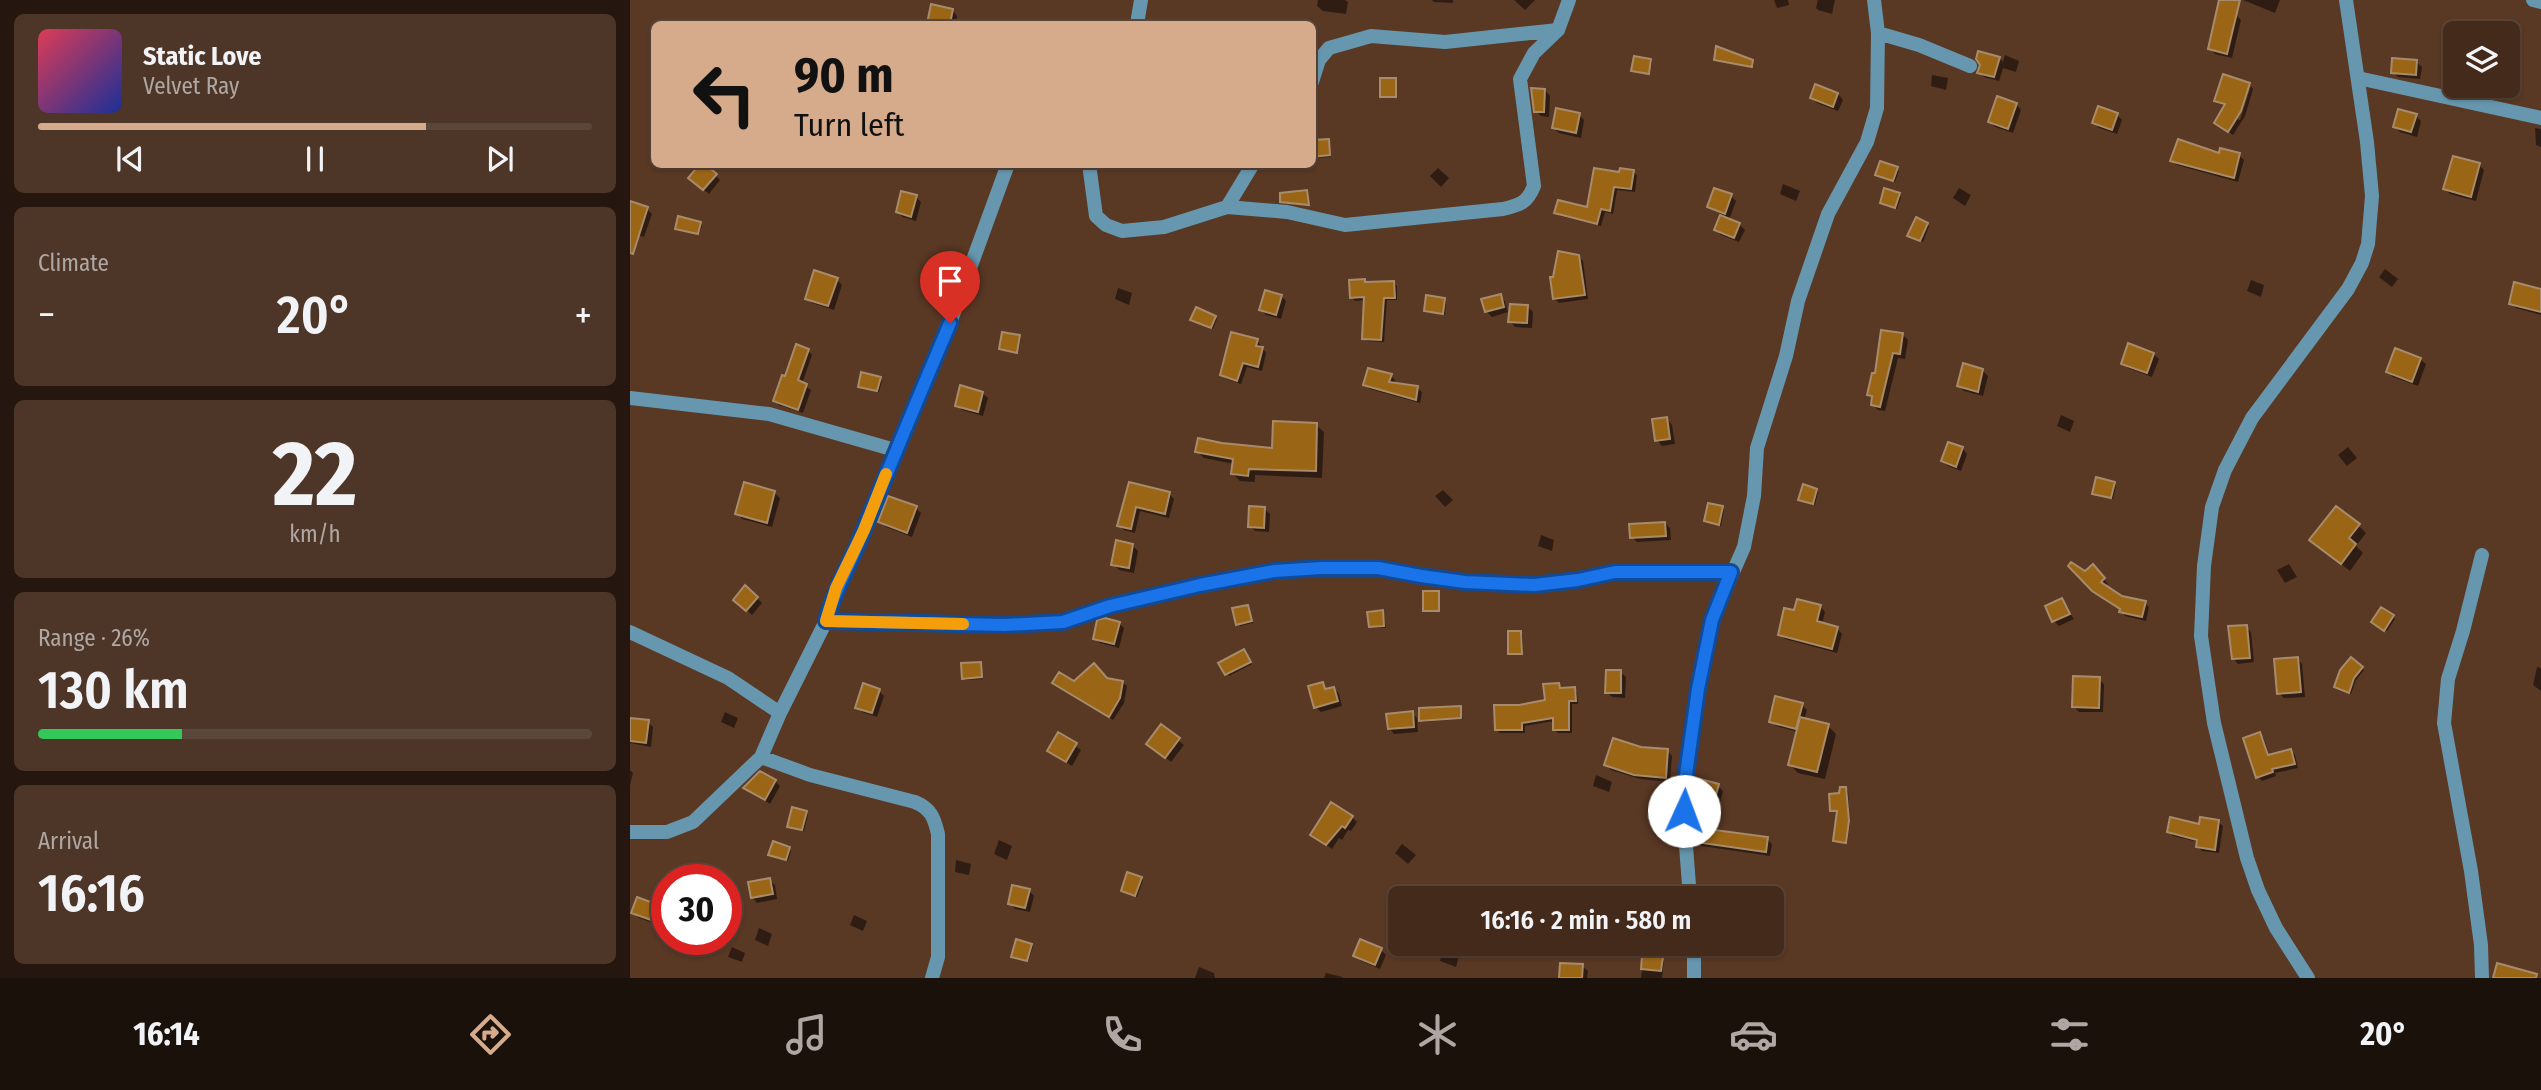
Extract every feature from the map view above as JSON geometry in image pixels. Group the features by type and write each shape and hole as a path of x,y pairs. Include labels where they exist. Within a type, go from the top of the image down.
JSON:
{"street":[{"path":"1138,21 1141,0"},
{"path":"1090,168 1096,216 1106,225 1122,231 1164,227 1227,207 1287,212 1345,225 1522,205 1529,199 1534,186 1520,79 1534,53 1558,30 1569,0"},
{"path":"1689,886 1684,789 1689,743 1712,620 1744,547 1754,496 1757,448 1786,355 1798,301 1828,214 1867,142 1877,108 1878,33 1874,0"},
{"path":"2308,978 2276,928 2258,890 2235,814 2214,723 2201,636 2212,507 2225,470 2252,418 2348,289 2362,263 2368,243 2372,196 2346,0"},
{"path":"2533,0 2541,2"},
{"path":"1316,69 1319,60 1329,48 1371,36 1445,42 1558,30"},
{"path":"1878,33 1919,45 1970,66"},
{"path":"2358,78 2541,118"},
{"path":"630,832 667,832 693,822 761,757 826,621 836,588 864,530 895,450 905,432 950,323 1007,168"},
{"path":"1227,207 1251,168"},
{"path":"630,398 769,414 895,450"},
{"path":"2482,978 2481,945 2471,872 2444,723 2448,680 2483,555"},
{"path":"826,621 1004,625 1063,622 1110,606 1213,582 1274,571 1321,568 1378,568 1465,582 1534,585 1615,572 1731,572"},
{"path":"630,632 728,678 780,713"},
{"path":"761,757 810,775 927,807 934,818 938,834 938,957 932,978"},
{"path":"1693,956 1694,978"}],"building":[{"path":"2219,0 2240,0 2227,54 2208,49"},
{"path":"931,4 953,9 951,21 928,21"},
{"path":"1716,46 1753,60 1752,67 1714,60"},
{"path":"1978,51 2000,57 1994,77 1977,73 1980,65 1976,59"},
{"path":"1634,56 1651,59 1649,74 1631,71"},
{"path":"2392,58 2417,60 2416,75 2391,73"},
{"path":"2223,74 2250,83 2241,111 2228,132 2214,123 2225,104 2214,101"},
{"path":"1380,78 1396,78 1396,97 1380,97"},
{"path":"1815,84 1838,93 1833,107 1810,98"},
{"path":"1531,88 1545,89 1544,112 1534,112"},
{"path":"1997,96 2017,103 2008,129 1988,122"},
{"path":"2098,106 2118,113 2112,130 2092,123"},
{"path":"1556,108 1580,113 1576,133 1552,128"},
{"path":"2398,109 2417,114 2411,132 2393,127"},
{"path":"1329,139 1330,155 1316,157 1316,140"},
{"path":"2178,139 2219,153 2220,148 2240,153 2234,178 2170,161"},
{"path":"2453,156 2480,163 2471,197 2443,189"},
{"path":"1880,161 1898,167 1893,181 1875,175"},
{"path":"697,168 710,168 717,174 703,190 688,178"},
{"path":"1594,168 1619,172 1620,168 1634,170 1631,189 1614,187 1610,211 1601,209 1597,224 1554,213 1558,200 1587,207"},
{"path":"1714,188 1732,194 1725,214 1707,207"},
{"path":"1884,188 1900,193 1895,208 1880,203"},
{"path":"1307,190 1309,205 1280,202 1280,193"},
{"path":"901,191 917,195 911,217 896,212"},
{"path":"630,201 648,207 633,254 630,253"},
{"path":"1720,215 1740,223 1734,238 1714,230"},
{"path":"678,216 701,222 698,234 675,229"},
{"path":"1916,217 1928,223 1920,241 1907,236"},
{"path":"1558,251 1579,255 1585,295 1553,299 1550,277 1553,277"},
{"path":"814,270 838,278 828,306 805,299"},
{"path":"1365,279 1365,282 1394,281 1395,298 1384,298 1381,340 1362,339 1364,297 1350,298 1349,280"},
{"path":"2514,282 2541,289 2541,312 2509,304"},
{"path":"1265,290 1282,295 1276,315 1259,310"},
{"path":"1501,294 1504,307 1485,312 1481,299"},
{"path":"1426,295 1445,298 1443,314 1424,311"},
{"path":"1510,304 1528,305 1527,323 1508,322"},
{"path":"1196,307 1216,316 1211,328 1190,320"},
{"path":"1881,330 1903,333 1900,354 1893,353 1880,407 1871,405 1872,396 1867,395 1872,373 1875,373"},
{"path":"1002,332 1020,335 1017,353 999,349"},
{"path":"1231,332 1258,339 1256,346 1263,347 1258,367 1243,363 1237,381 1220,375"},
{"path":"2128,343 2154,353 2147,373 2121,364"},
{"path":"796,344 809,349 798,380 807,384 798,410 773,401"},
{"path":"2395,348 2421,358 2412,382 2386,372"},
{"path":"1963,363 1983,369 1978,392 1957,386"},
{"path":"1368,368 1392,374 1389,382 1418,386 1416,400 1363,385"},
{"path":"861,372 881,377 877,391 858,387"},
{"path":"960,385 983,392 978,412 955,406"},
{"path":"1667,417 1670,439 1655,441 1652,419"},
{"path":"1273,421 1317,423 1316,471 1249,469 1248,476 1231,474 1233,459 1195,452 1198,438 1272,448"},
{"path":"1948,442 1963,447 1956,467 1941,461"},
{"path":"2096,477 2115,482 2111,498 2092,494"},
{"path":"744,482 775,491 767,523 735,514"},
{"path":"1129,482 1170,492 1165,514 1136,507 1131,529 1117,526"},
{"path":"1803,484 1817,489 1813,504 1798,500"},
{"path":"888,496 917,506 907,533 878,522"},
{"path":"1708,503 1723,506 1719,525 1704,521"},
{"path":"1249,506 1265,507 1264,528 1248,527"},
{"path":"2336,506 2360,524 2349,538 2356,544 2341,564 2309,540"},
{"path":"1665,522 1666,536 1630,538 1629,524"},
{"path":"1116,540 1133,544 1129,568 1111,565"},
{"path":"2071,562 2085,571 2093,564 2105,578 2101,582 2122,596 2146,601 2142,617 2119,612 2120,609 2092,591 2068,566"},
{"path":"745,585 758,597 746,611 733,600"},
{"path":"1423,591 1439,591 1439,611 1423,611"},
{"path":"2062,598 2070,614 2052,622 2045,606"},
{"path":"1797,599 1821,605 1817,621 1838,627 1832,649 1778,635 1784,608 1794,610"},
{"path":"1248,605 1252,621 1236,625 1232,608"},
{"path":"2381,607 2394,615 2384,631 2371,622"},
{"path":"1383,610 1384,626 1369,627 1367,612"},
{"path":"1105,618 1120,622 1114,644 1093,639 1097,620"},
{"path":"2247,625 2250,658 2232,659 2228,626"},
{"path":"1508,631 1521,631 1522,654 1508,654"},
{"path":"1244,649 1251,662 1225,675 1218,663"},
{"path":"2298,657 2301,692 2277,694 2274,659"},
{"path":"2351,657 2363,667 2354,678 2349,693 2334,687 2340,670"},
{"path":"981,662 982,677 962,679 961,663"},
{"path":"1094,663 1107,678 1123,681 1120,698 1109,717 1052,683 1059,672 1074,681"},
{"path":"1606,670 1621,670 1621,693 1605,693"},
{"path":"2073,676 2100,677 2099,708 2072,707"},
{"path":"1323,682 1325,689 1334,687 1338,701 1314,708 1308,686"},
{"path":"863,683 880,689 872,713 855,708"},
{"path":"1559,683 1560,688 1575,687 1576,701 1569,701 1569,730 1553,730 1553,718 1522,723 1522,730 1495,730 1494,705 1519,705 1545,700 1543,684"},
{"path":"1775,696 1803,703 1796,729 1769,722"},
{"path":"1461,706 1461,718 1419,721 1419,708"},
{"path":"1413,711 1414,727 1388,729 1386,714"},
{"path":"1800,717 1829,724 1817,772 1788,765"},
{"path":"630,718 649,720 646,743 630,741"},
{"path":"1161,724 1180,738 1165,758 1146,744"},
{"path":"1058,732 1077,743 1066,762 1047,751"},
{"path":"2260,732 2268,755 2291,749 2295,764 2272,769 2273,772 2256,778 2243,738"},
{"path":"1613,738 1641,747 1668,749 1666,778 1634,775 1604,765"},
{"path":"760,771 776,780 765,800 743,788"},
{"path":"1700,779 1719,784 1707,829 1768,837 1766,852 1695,842 1699,811 1694,810 1694,802"},
{"path":"1840,787 1846,787 1849,821 1846,843 1833,841 1837,811 1830,811 1829,794 1839,793"},
{"path":"1331,802 1353,816 1345,828 1342,826 1326,845 1310,835"},
{"path":"792,807 807,811 802,830 787,827"},
{"path":"2170,817 2199,824 2200,817 2219,820 2215,850 2196,847 2197,840 2167,832"},
{"path":"773,841 790,847 786,860 768,855"},
{"path":"1127,872 1142,877 1135,896 1121,891"},
{"path":"770,878 773,894 751,898 748,882"},
{"path":"1012,885 1030,889 1025,908 1008,904"},
{"path":"637,897 651,902 651,920 631,913"},
{"path":"1016,939 1032,944 1027,961 1011,957"},
{"path":"1360,939 1382,948 1375,965 1353,956"},
{"path":"1642,956 1663,957 1661,971 1641,969"},
{"path":"1560,963 1583,964 1582,978 1559,978"},
{"path":"2497,963 2537,974 2536,978 2493,978"}],"slow traffic":[{"path":"886,474 864,530 836,588 826,621 963,624"}],"route":[{"path":"950,323 864,530 836,588 826,621 1004,625 1063,622 1110,606 1200,585 1274,571 1321,568 1378,568 1465,582 1534,585 1615,572 1731,572 1712,620 1698,689 1689,743 1684,811"}]}
